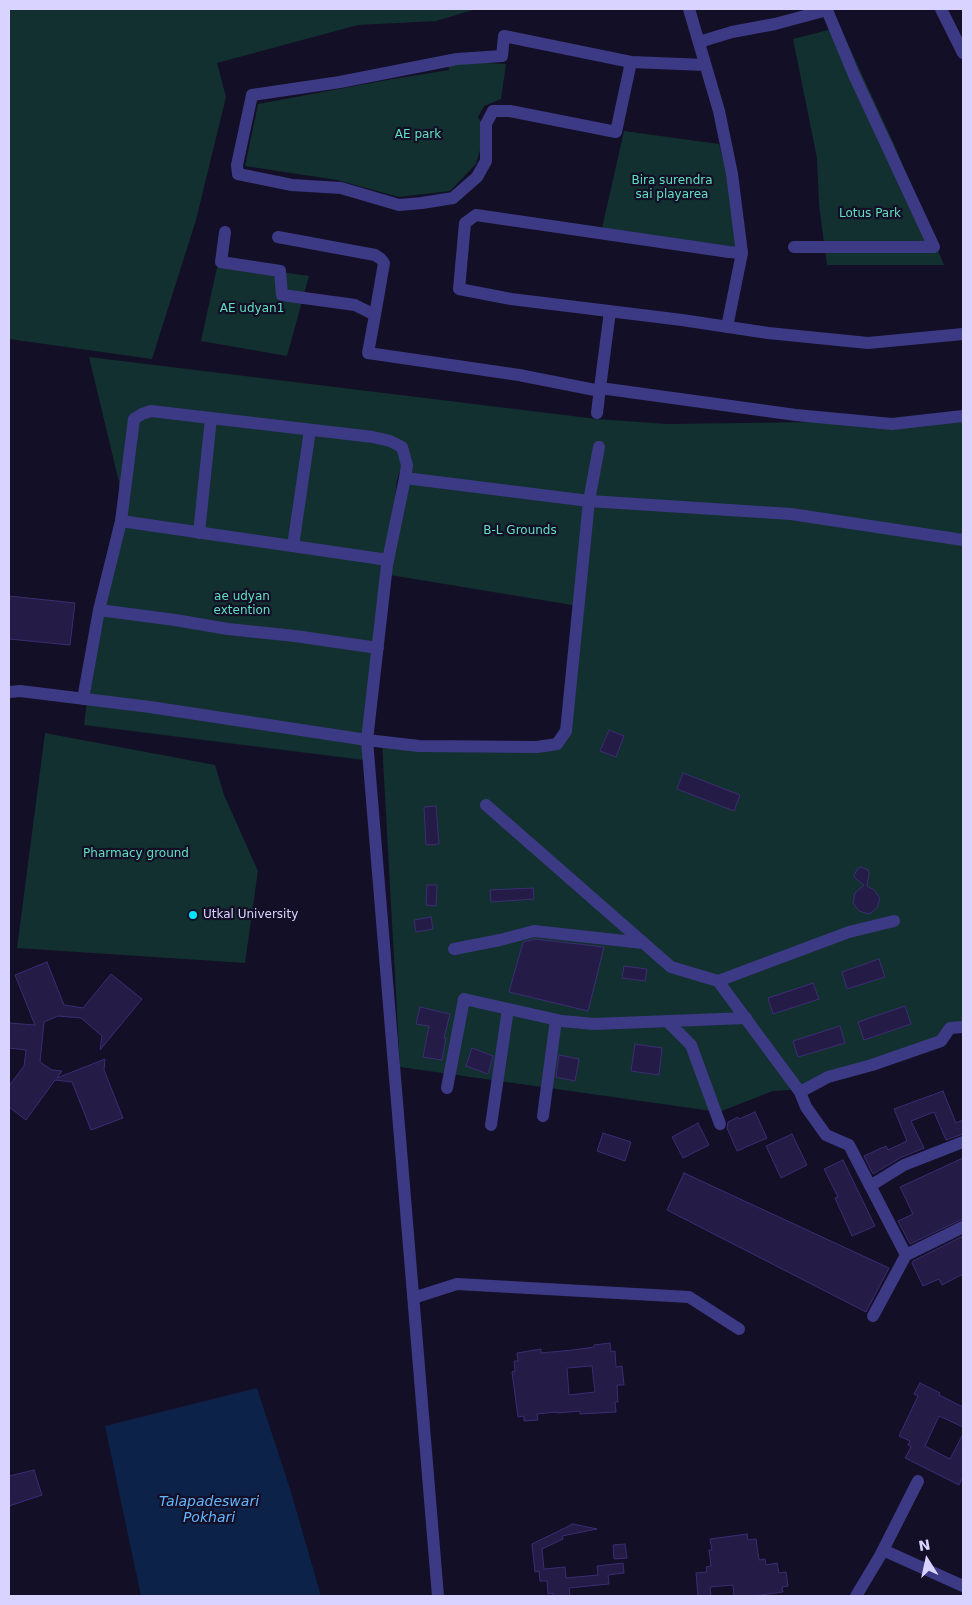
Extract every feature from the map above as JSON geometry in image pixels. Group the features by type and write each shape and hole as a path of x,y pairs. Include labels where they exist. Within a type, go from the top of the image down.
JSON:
{"street":[{"path":"688,9 719,111 732,174 742,253 727,326"},
{"path":"941,9 963,53"},
{"path":"699,42 732,32 775,24 829,10 854,75 934,247 794,247"},
{"path":"631,62 616,132 510,111 493,111 486,124 486,161 477,177 453,198 422,204 399,205 341,188 292,185 238,174 236,165 252,95 340,82 457,59 502,56 504,36 631,62 705,65"},
{"path":"742,253 476,215 465,223 459,289 511,299 868,343 963,334"},
{"path":"225,232 221,262 280,271 282,295 355,305 375,314"},
{"path":"278,237 375,255 384,263 368,353 519,375 600,390 796,415 892,424 963,416"},
{"path":"597,413 610,311"},
{"path":"83,699 99,610 120,521 134,419 151,411 390,441 402,447 407,465 388,560 367,740 438,1596"},
{"path":"199,532 211,418"},
{"path":"293,546 310,430"},
{"path":"9,692 20,691 150,707 367,740 419,746 537,748 557,744 566,731 589,500 599,447"},
{"path":"405,478 589,500 791,514 963,540"},
{"path":"120,521 388,560"},
{"path":"99,610 378,648"},
{"path":"486,805 671,967 718,981 800,1092 806,1107 826,1135 849,1145 906,1255"},
{"path":"718,981 849,932 894,921"},
{"path":"454,949 534,931 643,943"},
{"path":"447,1088 464,999 556,1020 594,1024 746,1018"},
{"path":"491,1125 508,1009"},
{"path":"543,1116 556,1020"},
{"path":"667,1022 691,1045 720,1124"},
{"path":"800,1092 828,1077 872,1065 941,1042 950,1028 963,1027"},
{"path":"870,1186 904,1165 963,1142"},
{"path":"873,1316 906,1255 963,1227"},
{"path":"413,1298 457,1284 689,1297 739,1329"},
{"path":"856,1596 883,1550 918,1481"},
{"path":"883,1550 963,1586"}],"green space":[{"path":"9,9 476,9 436,21 358,25 217,63 226,97 196,220 152,359 9,339"},
{"name":"Lotus Park","path":"840,27 894,144 944,265 827,265 819,205 817,158 793,39"},
{"name":"AE park","path":"448,61 506,64 501,99 484,106 478,117 486,130 476,164 450,191 399,197 337,180 245,166 258,104 449,70"},
{"name":"Bira surendra sai playarea","path":"624,131 719,144 727,176 736,247 602,228"},
{"name":"AE udyan1","path":"218,263 309,276 287,356 201,341"},
{"path":"89,357 597,419 667,424 963,420 963,1024 939,1038 802,1089 773,1091 719,1112 400,1067 382,742 537,748 567,731 578,606 390,575 402,464 397,480 364,760 84,725 99,610 118,521 119,489 119,482"},
{"name":"Pharmacy ground","path":"45,733 215,765 224,795 258,871 245,963 17,948"}],"water":[{"name":"Talapadeswari Pokhari","path":"257,1388 291,1492 321,1596 141,1596 105,1426"}],"building":[{"path":"9,596 75,603 70,645 9,639"},
{"path":"609,730 624,736 616,757 600,751"},
{"path":"683,773 740,795 734,811 677,789"},
{"path":"436,806 439,844 426,845 424,807"},
{"path":"861,867 868,870 867,886 874,890 880,898 877,908 869,914 859,911 853,903 855,893 864,885 854,876 857,869"},
{"path":"427,885 437,885 436,906 426,905"},
{"path":"533,888 534,899 491,902 490,890"},
{"path":"431,917 433,929 416,932 414,920"},
{"path":"535,939 604,947 588,1011 509,992 523,942"},
{"path":"879,959 885,977 847,989 842,972"},
{"path":"47,962 64,1005 83,1008 111,974 142,999 100,1050 102,1036 81,1018 58,1016 44,1022 40,1062 52,1070 62,1071 57,1078 105,1059 104,1070 123,1118 91,1130 72,1082 55,1080 26,1120 9,1107 9,1086 24,1066 26,1050 9,1048 9,1023 35,1025 15,975"},
{"path":"624,966 647,969 645,981 622,978"},
{"path":"813,983 819,999 773,1014 768,998"},
{"path":"905,1006 911,1024 864,1040 858,1022"},
{"path":"420,1007 450,1014 444,1038 446,1038 442,1060 423,1057 429,1026 416,1024"},
{"path":"840,1026 845,1043 798,1057 793,1041"},
{"path":"635,1044 662,1048 659,1075 631,1071"},
{"path":"472,1048 493,1056 488,1074 466,1066"},
{"path":"559,1055 579,1059 575,1081 556,1077"},
{"path":"943,1091 956,1123 963,1120 963,1134 946,1140 934,1112 911,1121 924,1148 900,1158 873,1174 864,1156 886,1146 888,1150 907,1141 894,1109"},
{"path":"755,1112 767,1138 737,1151 727,1128 728,1122"},
{"path":"698,1123 709,1145 683,1158 672,1137"},
{"path":"603,1133 631,1142 625,1161 597,1151"},
{"path":"792,1134 807,1165 781,1178 766,1146"},
{"path":"963,1158 963,1219 910,1244 898,1221 913,1214 900,1187"},
{"path":"843,1160 875,1226 852,1236 835,1198 838,1197 824,1169"},
{"path":"684,1173 889,1268 866,1312 667,1210"},
{"path":"963,1236 963,1274 942,1285 939,1279 923,1286 912,1263 913,1261"},
{"path":"610,1343 611,1352 615,1351 616,1367 622,1366 624,1385 617,1385 618,1402 615,1402 616,1412 580,1414 580,1411 557,1412 537,1414 538,1420 524,1421 524,1416 518,1417 512,1372 515,1371 514,1361 518,1361 517,1353 541,1349 541,1353 573,1350 594,1347 594,1345","holes":["592,1366 595,1392 569,1395 567,1368"]},
{"path":"920,1383 963,1407 963,1427 939,1416 925,1446 950,1459 963,1434 963,1477 959,1485 905,1458 911,1447 908,1445 910,1441 899,1436 918,1396 914,1394"},
{"path":"34,1470 42,1495 9,1506 9,1476"},
{"path":"573,1524 597,1529 562,1536 563,1539 542,1549 544,1569 565,1567 566,1578 598,1575 597,1566 623,1563 624,1573 608,1575 609,1584 569,1588 570,1596 553,1596 553,1593 548,1594 547,1581 540,1581 539,1571 535,1572 532,1544"},
{"path":"747,1534 748,1540 756,1539 759,1560 765,1559 766,1565 777,1563 779,1573 786,1572 788,1586 782,1587 783,1592 753,1596 734,1596 733,1585 710,1587 711,1594 709,1596 698,1596 696,1573 707,1572 706,1567 711,1566 709,1550 712,1550 710,1539"},
{"path":"625,1544 627,1558 614,1559 613,1545"}],"place":[{"name":"Utkal University","path":"193,915"}],"park label":[{"name":"B-L Grounds","path":"520,531"},
{"name":"ae udyan extention","path":"242,604"}]}
